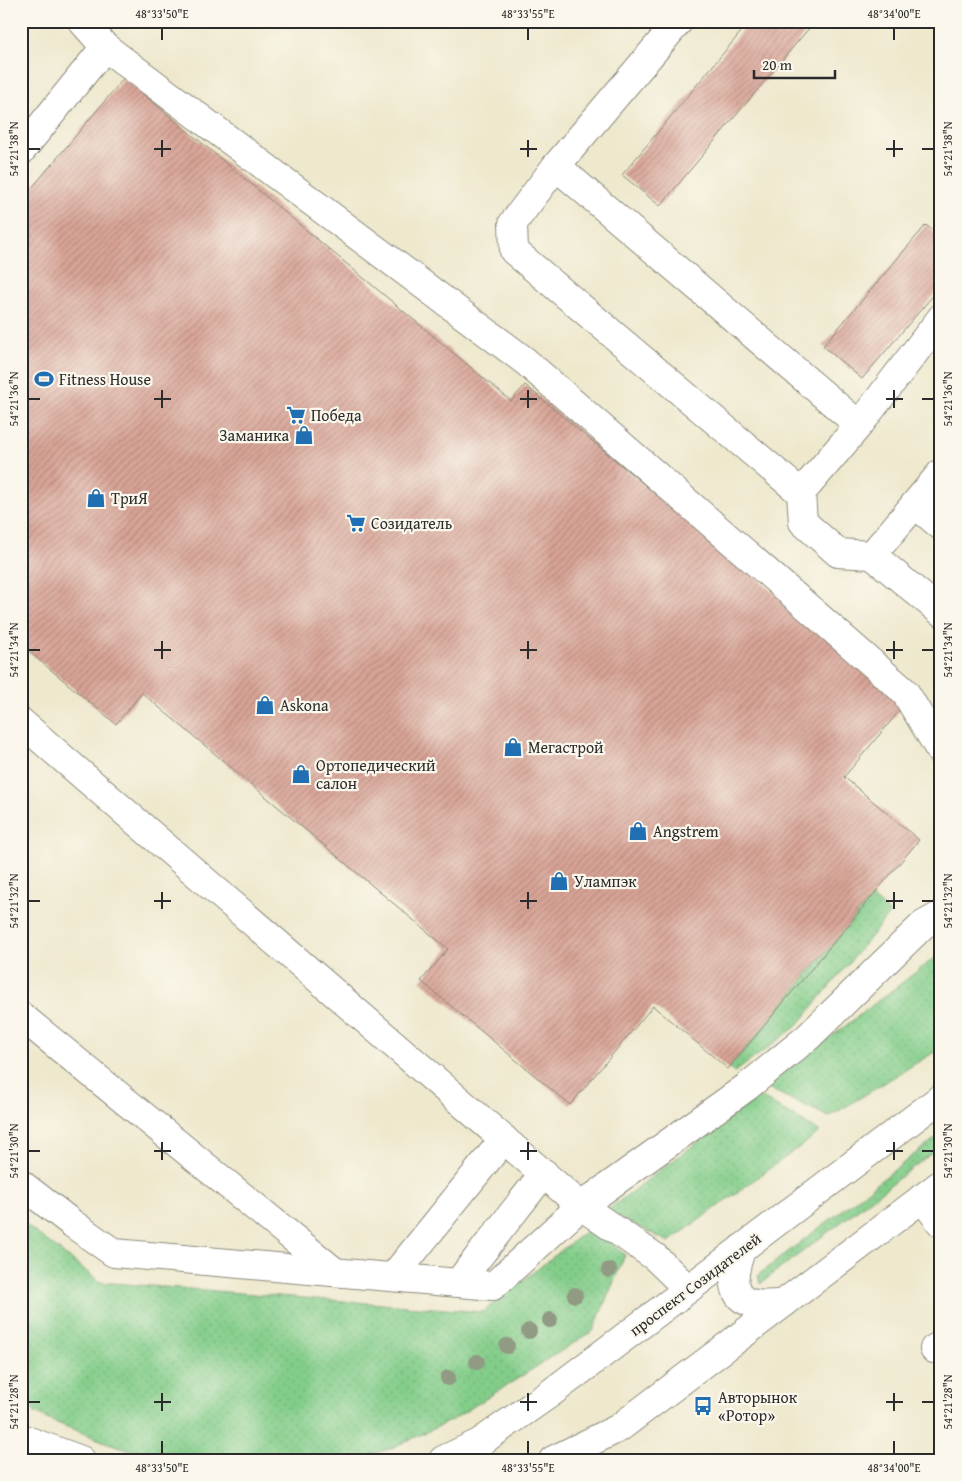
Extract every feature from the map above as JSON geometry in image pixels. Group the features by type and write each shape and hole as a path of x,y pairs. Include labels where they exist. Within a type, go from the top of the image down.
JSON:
{"main road":[{"path":"82,21 105,47 524,361 905,692 941,752"},
{"path":"679,21 556,166 513,223 514,251 801,493"},
{"path":"21,151 105,47"},
{"path":"556,166 859,425"},
{"path":"941,318 859,425 801,493 803,522 838,553 872,555 941,612"},
{"path":"872,555 941,473"},
{"path":"915,504 941,526"},
{"path":"21,722 581,1206 655,1257 688,1289"},
{"path":"21,1184 114,1253 493,1286 581,1206 748,1086 808,1037 923,925 941,915"},
{"path":"21,1016 334,1272"},
{"name":"проспект Созидателей","path":"443,1460 480,1443 548,1396 941,1098"},
{"path":"393,1277 504,1139"},
{"path":"458,1283 544,1174"},
{"path":"553,1460 619,1428 931,1191 941,1223"},
{"path":"742,1248 733,1280 737,1292 742,1299 762,1305 784,1302"},
{"path":"21,1438 81,1460"}],"green space":[{"path":"872,897 890,913 797,1026 735,1072 728,1069"},
{"path":"941,953 941,1048 829,1117 765,1087"},
{"path":"759,1096 820,1132 669,1242 606,1211"},
{"path":"941,1134 941,1146 760,1284 758,1275"},
{"path":"21,1221 100,1282 483,1312 591,1227 625,1255 593,1331 452,1420 392,1448 355,1460 168,1460 108,1443 35,1413 21,1388"}],"building":[{"path":"750,21 815,21 660,206 622,175"},
{"name":"Созидатель","path":"124,78 511,401 525,385 906,703 844,777 919,840 728,1069 653,1006 570,1105 421,981 448,949 142,693 116,724 21,645 21,201"},
{"path":"926,225 941,237 941,286 862,379 823,346"}],"place":[{"name":"Fitness House","path":"44,379"},
{"name":"Победа","path":"296,415"},
{"name":"Заманика","path":"304,435"},
{"name":"ТриЯ","path":"96,498"},
{"name":"Созидатель","path":"356,523"},
{"name":"Askona","path":"265,705"},
{"name":"Мегастрой","path":"513,747"},
{"name":"Ортопедический салон","path":"301,774"},
{"name":"Angstrem","path":"638,831"},
{"name":"Улампэк","path":"559,881"},
{"name":"Авторынок «Ротор»","path":"703,1406"}]}
